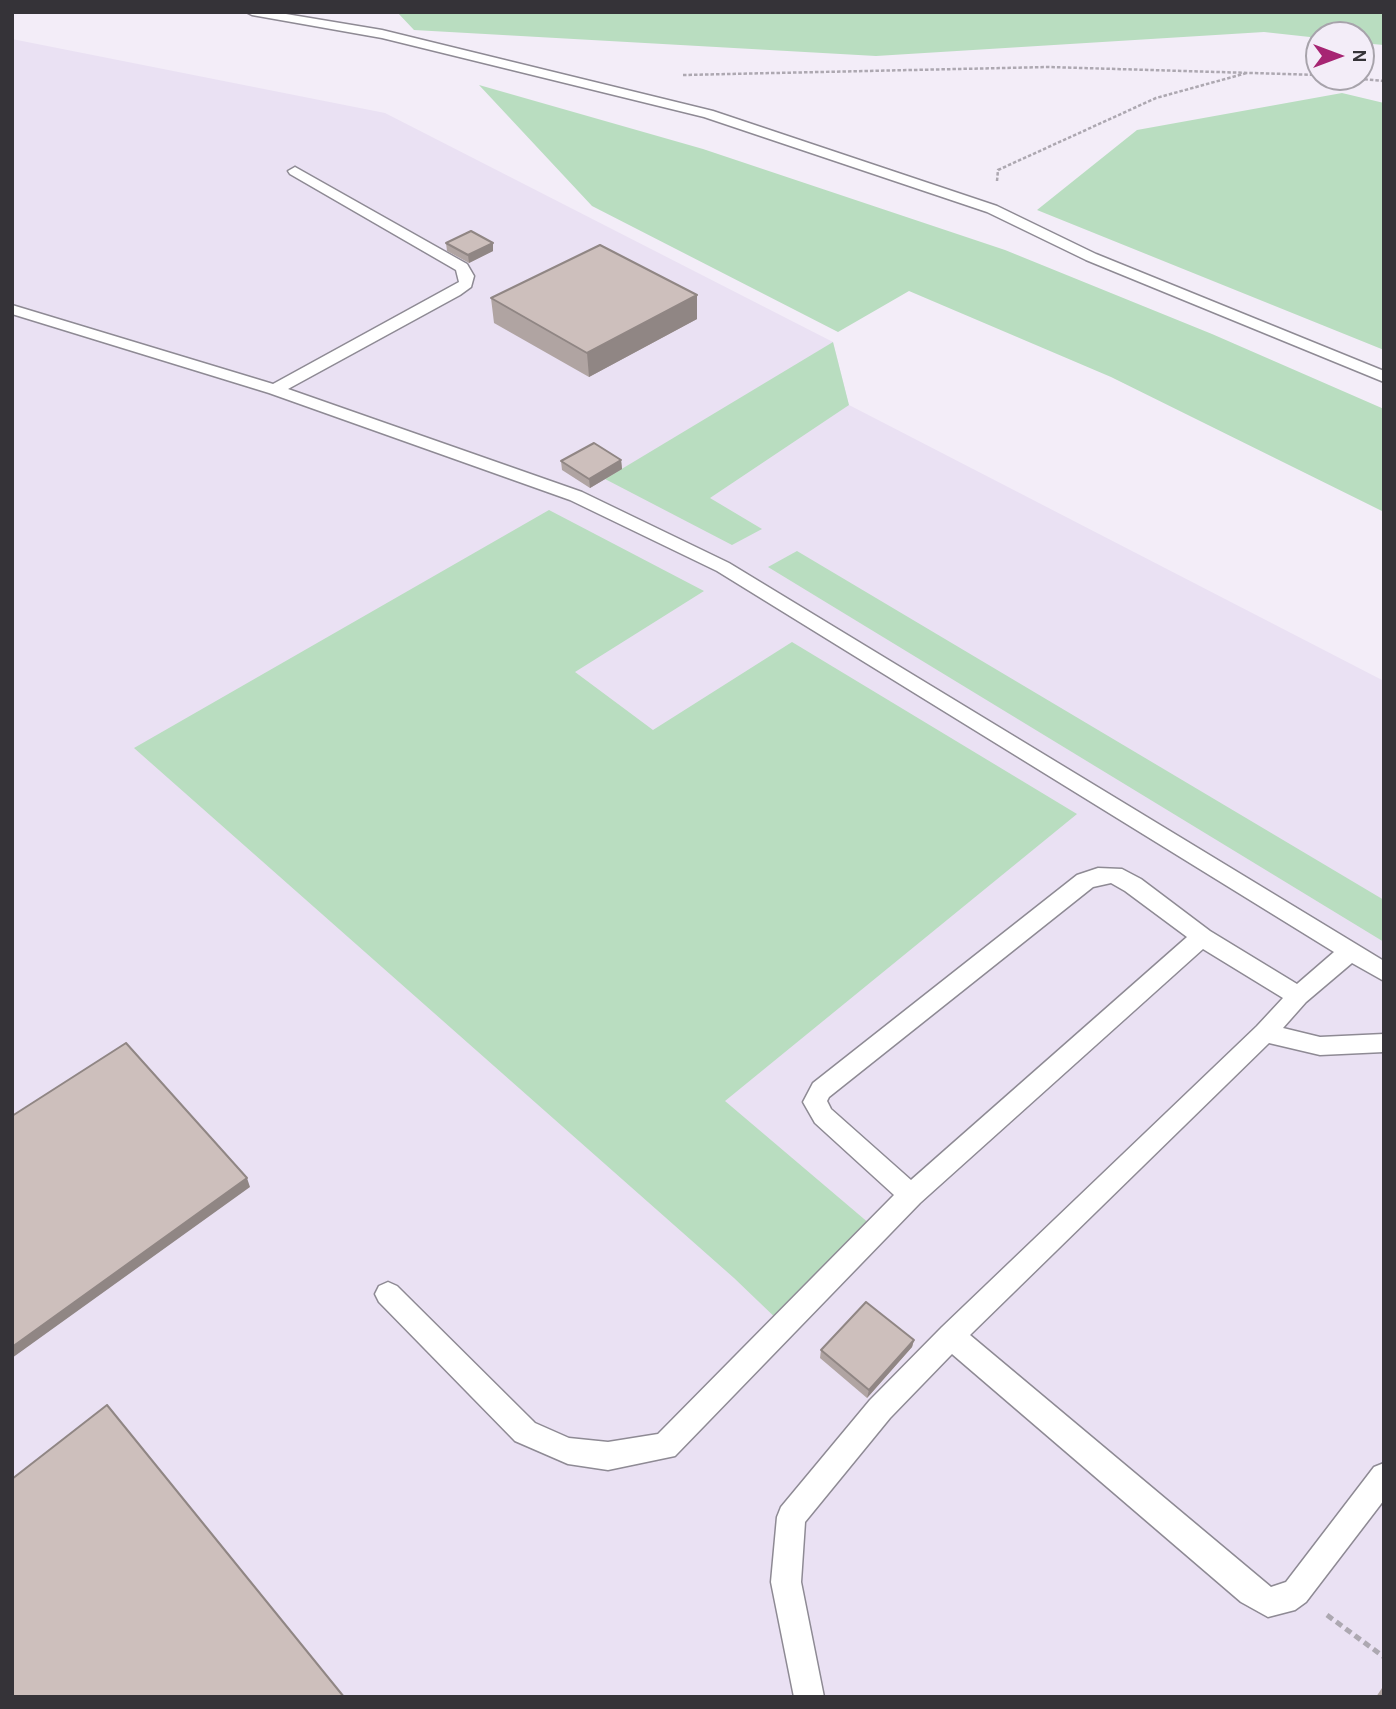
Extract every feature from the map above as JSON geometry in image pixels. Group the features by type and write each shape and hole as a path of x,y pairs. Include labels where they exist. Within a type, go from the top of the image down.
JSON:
{"lane":[{"path":"252,12 382,34 708,114 992,209 1091,257 1384,377"},
{"path":"275,390 455,292 466,284 467,276 462,267 295,171"},
{"path":"12,309 275,390 576,496 723,567 1384,972"},
{"path":"911,1195 822,1116 816,1102 821,1090 1085,881 1098,876 1114,875 1133,885 1202,937 1298,996"},
{"path":"388,1294 525,1432 568,1451 608,1457 665,1446 911,1195 1202,937"},
{"path":"810,1697 786,1582 791,1517 880,1409 951,1336 1265,1033 1298,996 1351,951"},
{"path":"1265,1033 1320,1046 1384,1042"},
{"path":"951,1336 1251,1592 1268,1602 1285,1600 1296,1592 1384,1477"}],"path":[{"path":"675,75 1049,67 1305,74"},
{"path":"992,209 998,170 1156,98 1254,71"},
{"path":"1296,1592 1384,1657"}],"shaded area":[{"path":"12,39 385,113 833,342 849,405 1384,681 1384,1697 12,1697"}],"green space":[{"path":"397,12 1384,12 1384,45 1375,44 1375,21 1305,21 1305,36 1264,32 876,56 414,30"},
{"path":"479,85 703,149 1005,250 1212,334 1384,409 1384,512 1111,377 909,291 838,332 592,206"},
{"path":"1342,93 1384,103 1384,350 1037,210 1137,130"},
{"path":"833,342 849,405 710,498 762,529 732,545 605,479"},
{"path":"549,510 704,591 575,672 653,730 792,642 1077,814 725,1101 877,1230 783,1325 734,1278 134,748"},
{"path":"797,551 1384,900 1384,942 768,567"}],"building":[{"path":"471,231 493,243 468,255 446,243"},
{"path":"600,245 697,295 587,353 491,298"},
{"path":"594,443 621,460 589,479 561,461"},
{"path":"126,1043 247,1178 12,1347 12,1116"},
{"path":"866,1302 914,1340 869,1390 821,1350"},
{"path":"107,1405 344,1697 12,1697 12,1479"}]}
